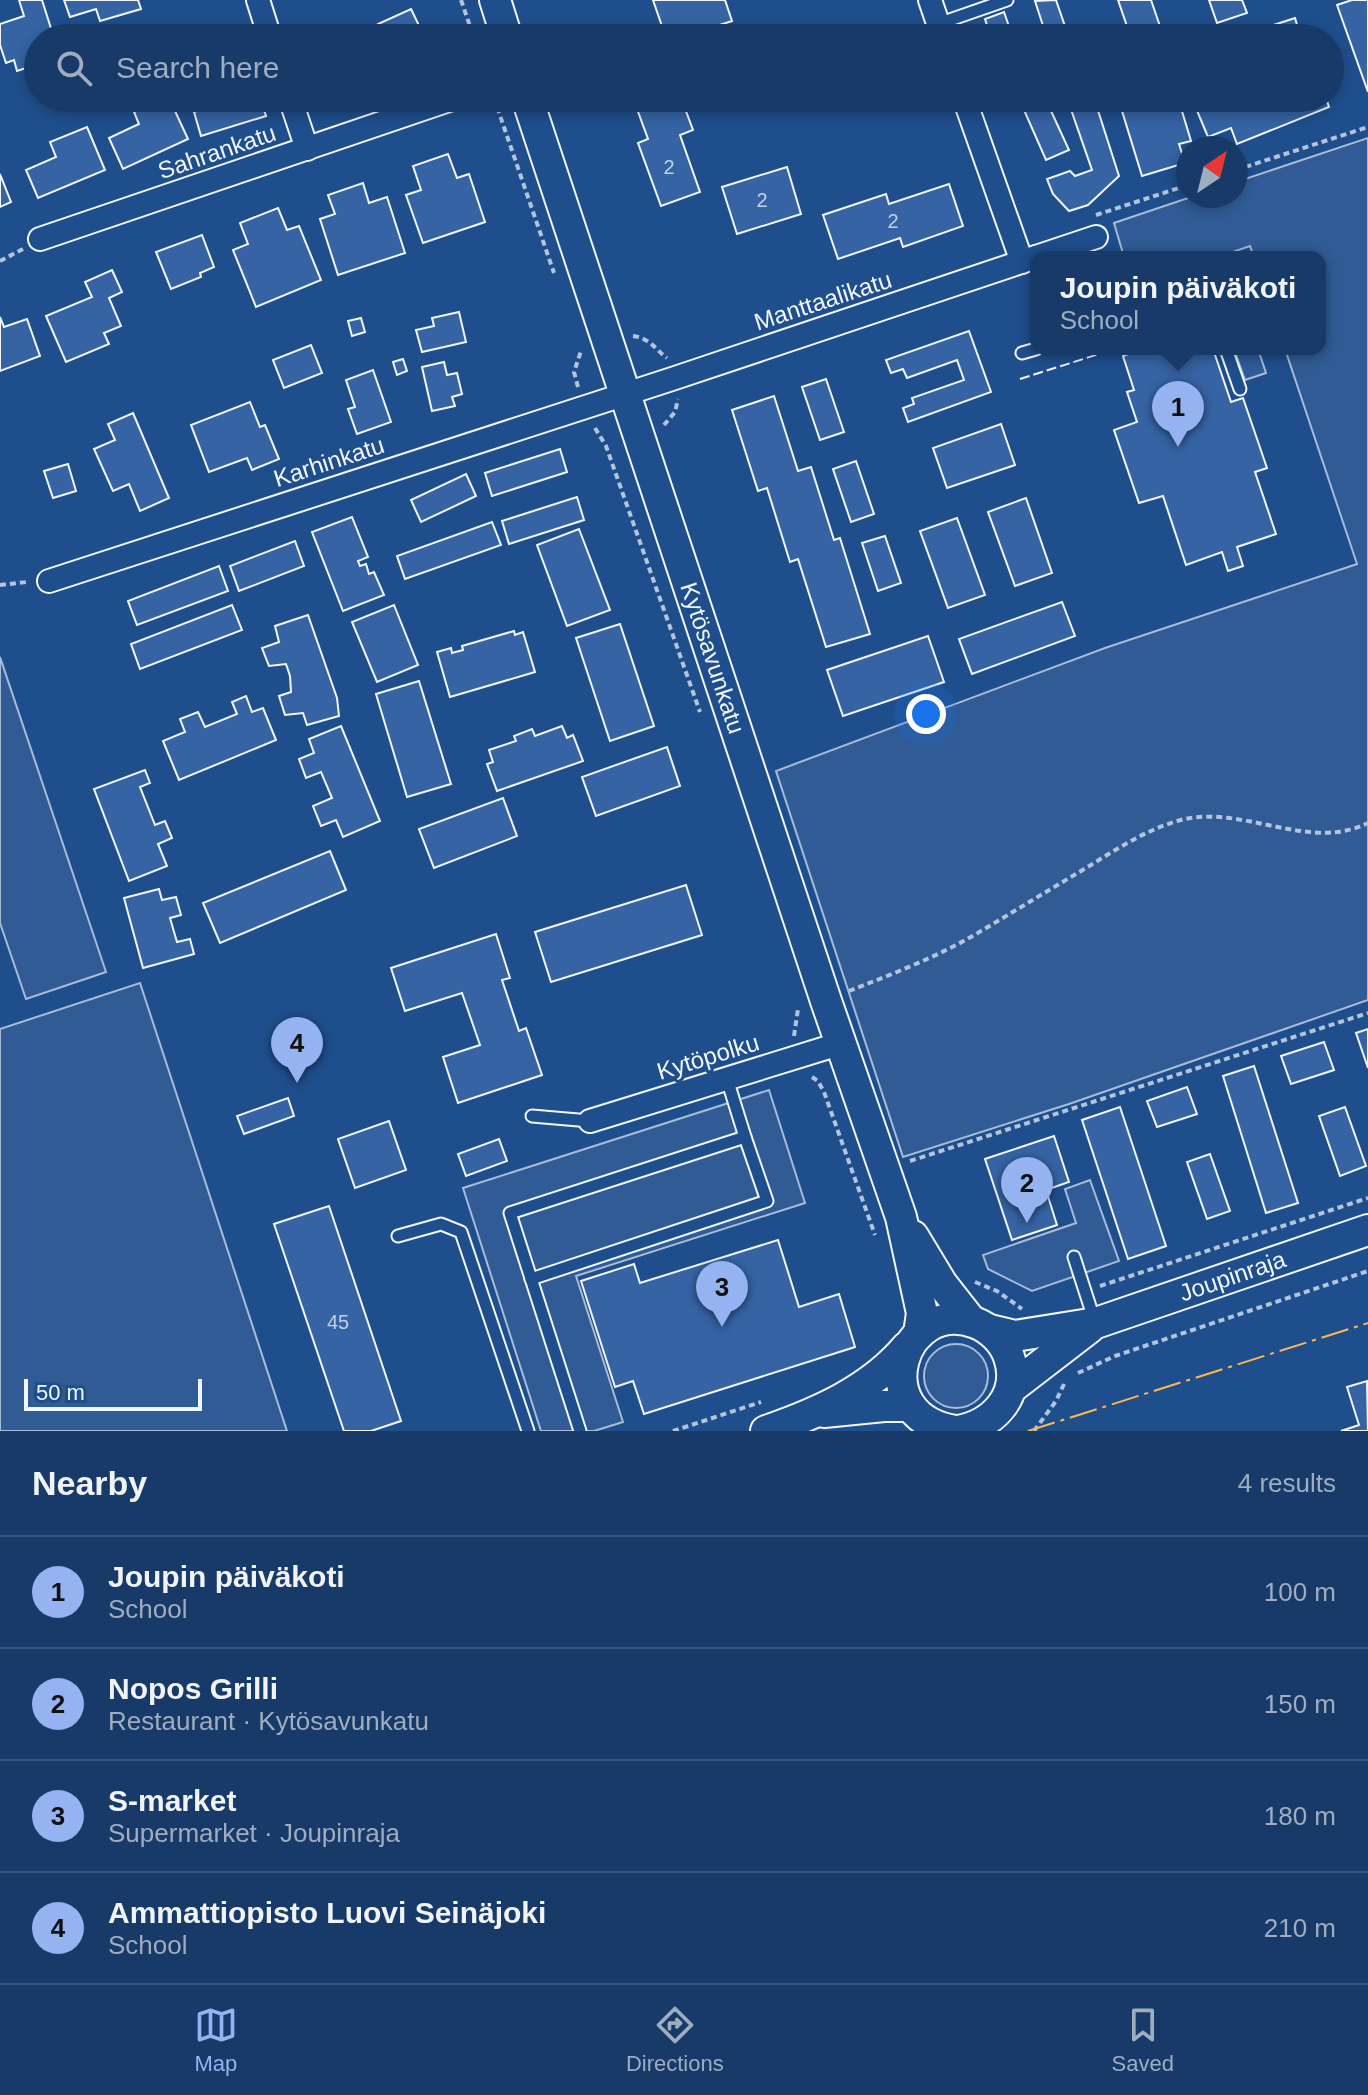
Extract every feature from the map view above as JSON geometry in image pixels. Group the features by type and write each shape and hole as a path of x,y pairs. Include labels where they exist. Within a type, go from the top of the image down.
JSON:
{"street":[{"path":"258,0 266,24"},
{"path":"495,0 503,24"},
{"path":"930,0 939,24"},
{"path":"295,112 307,149"},
{"name":"Sahrankatu","path":"40,239 414,112"},
{"name":"Kytösavunkatu","path":"532,112 826,1001 901,1217 922,1313 914,1340"},
{"path":"970,112 1033,251"},
{"name":"Manttaalikatu","path":"1065,251 1089,245"},
{"name":"Manttaalikatu","path":"626,393 1030,260"},
{"name":"Karhinkatu","path":"49,581 626,393"},
{"name":"Kytöpolku","path":"590,1121 842,1043"},
{"name":"Kytösavunkatu","path":"901,1217 942,1284 981,1326"},
{"name":"Joupinraja","path":"981,1326 1015,1336 1096,1323 1368,1230"},
{"path":"766,1431 818,1412 877,1377 914,1340 934,1323 952,1319 981,1326 1001,1342 1009,1356 1011,1388 1004,1405 989,1425 949,1430 923,1420 910,1406 900,1376 902,1360 914,1340"},
{"name":"Joupinraja","path":"1011,1388 1096,1323"},
{"path":"818,1412 910,1406"}],"lane":[{"path":"956,24 1007,0"},
{"path":"1022,353 1030,351"},
{"path":"1228,355 1240,389"},
{"path":"531,1279 767,1201 727,1079"},
{"path":"532,1116 590,1121"},
{"path":"580,1431 510,1213 745,1137"},
{"path":"398,1236 441,1224 461,1232 528,1431"},
{"path":"1074,1257 1096,1323"}],"path":[{"path":"461,0 469,24"},
{"path":"1248,166 1368,127"},
{"path":"581,351 574,372 584,406 606,446 700,713"},
{"path":"0,575 5,584"},
{"path":"826,1001 909,967 972,936 1137,837 1175,822 1199,816 1231,818 1324,834 1357,829 1368,823"},
{"path":"794,997 799,1012 793,1040 803,1073 818,1081 824,1092 876,1236"},
{"path":"854,1176 885,1169 1368,1013"},
{"path":"1085,1291 1368,1198"},
{"path":"1034,1431 1056,1401 1067,1378 1115,1356 1368,1271"}],"shaded area":[{"path":"1368,138 1368,1000 1069,1104 903,1157 776,771 1105,648 1357,564 1287,355 1326,355 1326,251 1252,251 1250,246 1235,251 1122,251 1114,223 1176,202 1176,208 1248,208 1248,178"},
{"path":"1236,355 1260,355 1266,373 1245,380"},
{"path":"0,657 106,972 26,999 0,923"},
{"path":"140,983 287,1431 0,1431 0,1029"},
{"path":"769,1090 805,1203 576,1276 623,1422 594,1431 541,1431 463,1188"},
{"path":"1090,1180 1119,1261 1032,1291 988,1269 983,1255 1076,1223 1065,1189"},
{"path":"956,1344 974,1350 982,1358 988,1376 982,1394 974,1402 956,1408 938,1402 930,1394 924,1376 930,1358 938,1350"}],"building":[{"path":"19,0 42,0 50,24 24,24 24,69 17,71 14,60 6,63 0,45 0,24 24,16"},
{"path":"64,0 138,0 141,9 100,21 96,9 70,17"},
{"path":"653,0 725,0 732,21 723,24 661,24"},
{"path":"1056,0 1064,24 1042,24 1035,1"},
{"path":"1118,0 1151,0 1159,24 1126,24"},
{"path":"1209,0 1242,0 1247,13 1217,23"},
{"path":"1352,0 1368,0 1368,92 1344,24 1337,5"},
{"path":"411,9 418,24 378,24"},
{"path":"1004,12 1008,24 987,24 985,19"},
{"path":"1295,18 1297,24 1277,24"},
{"path":"134,112 175,112 188,139 123,169 109,138 139,124"},
{"path":"194,112 265,112 266,116 201,136"},
{"path":"638,112 686,112 693,130 680,135 700,192 661,206 638,143 648,139"},
{"path":"1025,112 1052,112 1069,150 1046,160"},
{"path":"1072,112 1098,112 1119,176 1088,205 1069,211 1053,194 1047,179 1070,171 1075,176 1092,170"},
{"path":"1122,112 1182,112 1189,136 1176,136 1176,166 1142,176"},
{"path":"1198,112 1317,112 1248,140 1248,136 1234,136 1231,128 1208,136"},
{"path":"87,127 105,170 38,198 26,170 56,157 50,142"},
{"path":"448,154 457,178 469,174 485,222 423,243 406,195 421,190 413,166"},
{"path":"787,167 801,214 737,234 722,187"},
{"path":"0,174 11,202 0,207"},
{"path":"363,183 369,203 387,197 405,253 338,275 320,219 335,214 328,195"},
{"path":"949,184 963,226 903,247 900,238 838,259 823,215 886,194 889,204"},
{"path":"278,208 287,230 299,226 321,280 256,307 233,250 248,244 240,223"},
{"path":"202,235 214,267 200,273 201,277 171,289 156,252"},
{"path":"112,270 122,292 109,298 121,326 104,333 109,344 66,362 46,316 92,297 85,282"},
{"path":"459,312 466,342 422,352 416,330 434,326 432,318"},
{"path":"0,317 4,327 27,319 40,356 0,371"},
{"path":"361,318 365,332 352,336 348,321"},
{"path":"969,331 991,392 908,422 903,408 914,404 912,398 964,380 957,360 907,378 903,369 891,373 886,360"},
{"path":"311,345 322,373 284,388 273,360"},
{"path":"1215,355 1231,402 1243,398 1267,468 1255,472 1276,534 1237,547 1243,566 1228,571 1222,552 1186,565 1163,496 1139,503 1114,430 1137,422 1127,392 1134,390 1123,356"},
{"path":"403,359 407,371 397,375 393,362"},
{"path":"444,362 447,375 457,373 462,394 452,397 455,406 432,411 422,367"},
{"path":"373,370 391,422 357,434 348,409 355,407 346,380"},
{"path":"826,379 844,432 820,440 802,387"},
{"path":"774,396 798,471 811,467 834,540 840,538 870,634 826,647 798,559 790,562 767,488 758,491 732,410"},
{"path":"250,402 260,427 265,425 279,459 252,470 247,458 209,472 191,425"},
{"path":"133,413 169,498 140,511 129,484 113,491 94,449 115,440 108,424"},
{"path":"1001,424 1015,465 947,488 933,448"},
{"path":"560,449 567,472 492,496 485,473"},
{"path":"856,461 874,514 851,522 833,469"},
{"path":"68,464 76,491 53,498 44,471"},
{"path":"466,474 476,496 421,522 411,500"},
{"path":"577,497 584,520 509,544 502,521"},
{"path":"1026,498 1052,573 1015,586 988,512"},
{"path":"352,517 368,557 358,561 360,566 366,564 369,574 374,572 384,595 343,611 312,532"},
{"path":"957,518 985,595 948,608 920,531"},
{"path":"492,522 501,545 405,579 397,556"},
{"path":"579,529 610,610 567,626 537,545"},
{"path":"885,536 901,583 878,591 862,543"},
{"path":"295,541 304,566 239,591 230,566"},
{"path":"219,566 228,591 137,625 128,601"},
{"path":"1062,602 1075,636 972,674 959,639"},
{"path":"232,605 242,630 140,669 131,644"},
{"path":"394,605 418,665 377,682 352,622"},
{"path":"308,615 337,698 339,716 307,725 303,713 285,715 279,696 291,692 286,664 269,666 262,648 279,642 275,626"},
{"path":"620,624 654,726 610,741 576,638"},
{"path":"514,631 515,635 523,632 535,672 450,697 437,652 451,648 452,653 463,650 462,646"},
{"path":"928,636 944,682 843,716 827,670"},
{"path":"419,681 451,784 407,797 376,694"},
{"path":"246,696 252,712 263,708 276,740 179,780 163,741 185,732 180,719 198,712 205,727 237,714 232,702"},
{"path":"341,726 380,821 343,837 336,820 321,826 313,806 332,798 321,772 306,778 299,759 314,753 309,739"},
{"path":"562,726 567,738 573,735 583,761 497,791 487,764 493,762 489,750 516,741 514,736 532,729 535,736"},
{"path":"667,747 680,786 596,816 582,777"},
{"path":"145,770 150,783 140,787 155,825 165,821 172,838 158,844 167,866 129,881 94,789"},
{"path":"503,798 517,836 434,868 419,829"},
{"path":"330,851 346,890 220,943 203,903"},
{"path":"686,885 702,935 551,982 535,932"},
{"path":"159,889 162,900 176,897 181,915 170,918 177,942 190,939 194,954 143,968 124,898"},
{"path":"496,934 510,978 502,980 519,1031 526,1028 542,1075 458,1103 443,1057 480,1045 462,993 405,1011 391,968"},
{"path":"1368,1029 1368,1068 1356,1033"},
{"path":"1324,1042 1334,1070 1291,1084 1281,1056"},
{"path":"1254,1066 1298,1203 1266,1213 1223,1076"},
{"path":"1187,1087 1197,1114 1157,1127 1147,1101"},
{"path":"288,1098 294,1116 244,1134 237,1116"},
{"path":"1120,1107 1166,1246 1128,1259 1082,1120"},
{"path":"1345,1107 1366,1166 1340,1176 1319,1116"},
{"path":"389,1121 406,1170 355,1188 338,1139"},
{"path":"1054,1136 1069,1182 1046,1190 1057,1225 1012,1240 985,1159"},
{"path":"499,1139 507,1161 466,1176 458,1154"},
{"path":"1210,1154 1230,1211 1207,1219 1187,1162"},
{"path":"329,1206 401,1421 371,1431 344,1431 274,1224"},
{"path":"778,1240 799,1307 839,1294 855,1347 644,1414 633,1381 615,1387 581,1281 634,1264 640,1283"},
{"path":"1367,1381 1368,1431 1341,1431 1359,1425 1347,1387"}],"fence":[{"path":"1020,379 1096,355"}],"power":[{"path":"1028,1431 1368,1323"}],"place":[{"name":"Joupin päiväkoti","path":"1178,447"},
{"name":"Ammattiopisto Luovi Seinäjoki","path":"297,1083"},
{"name":"Nopos Grilli","path":"1027,1223"},
{"name":"S-market","path":"722,1327"}]}
